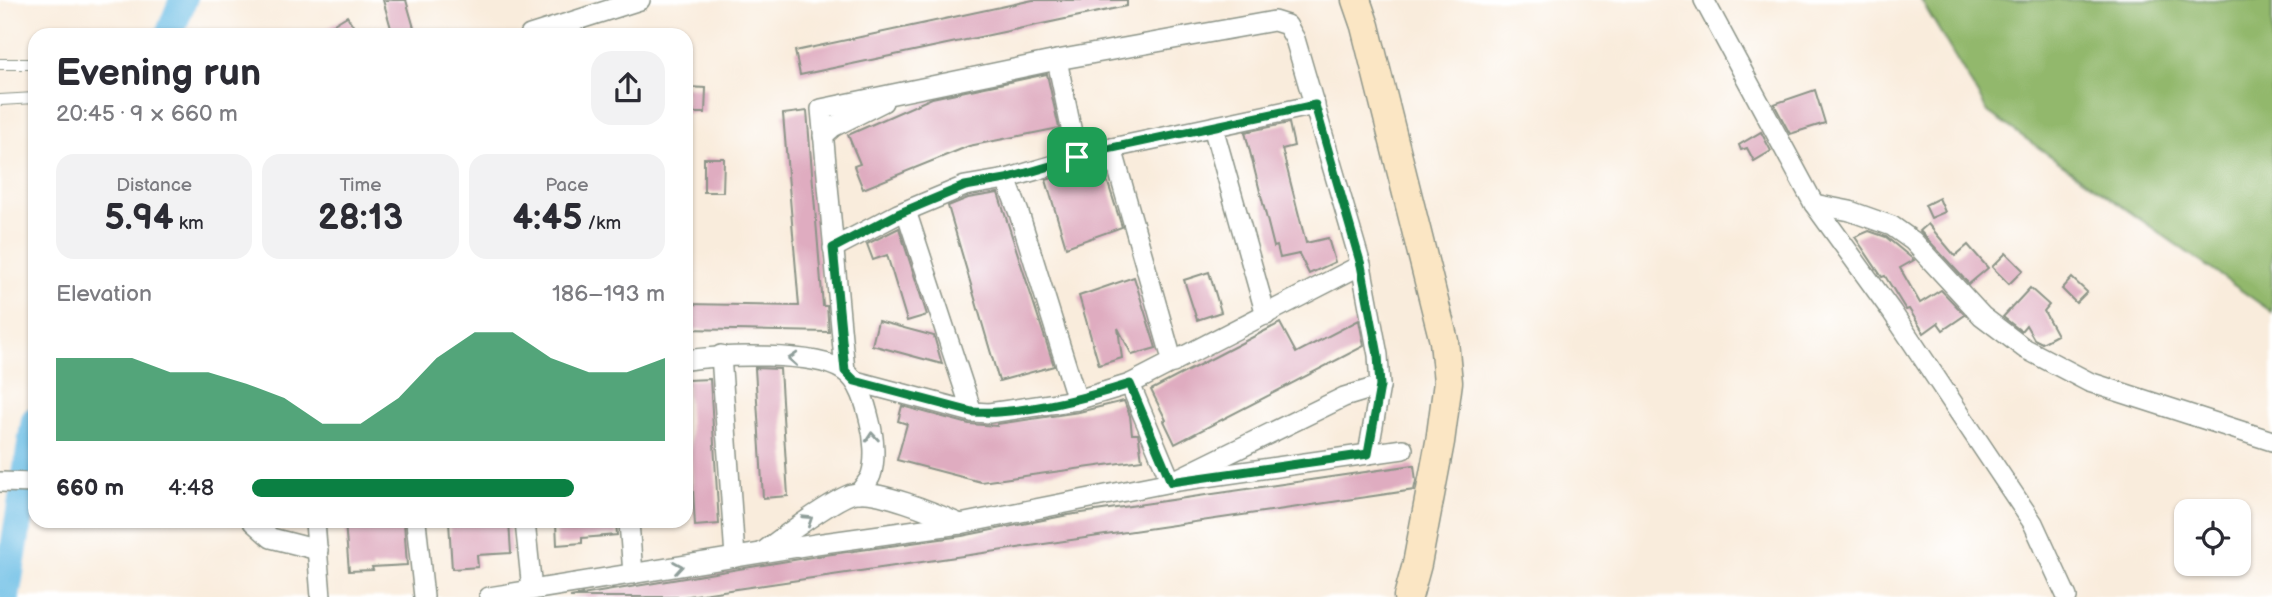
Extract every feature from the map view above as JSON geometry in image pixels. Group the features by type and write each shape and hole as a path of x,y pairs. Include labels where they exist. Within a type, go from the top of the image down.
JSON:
{"street":[{"path":"552,28 640,0"},
{"path":"1356,0 1365,26 1444,341 1448,382 1417,564 1408,597"},
{"path":"1704,0 1814,204 1892,312 2033,523 2067,597"},
{"path":"859,493 871,476 874,436 850,376 833,248 821,109 1057,60 1275,20 1287,25 1295,39 1361,265 1378,355 1380,386 1368,454"},
{"path":"1057,60 1077,157"},
{"path":"833,248 906,211 965,186 1006,179 1112,148 1315,105"},
{"path":"1213,127 1266,315"},
{"path":"1112,148 1173,363"},
{"path":"1006,179 1077,400"},
{"path":"1814,204 1850,211 1892,226 1921,249 1982,316 2024,348 2090,382 2272,440"},
{"path":"906,211 972,412"},
{"path":"693,359 721,355 819,360 850,376 972,412 989,413 1077,400 1130,384 1361,265"},
{"path":"721,355 735,557"},
{"path":"1130,384 1171,482"},
{"path":"1171,482 1345,397 1380,386"},
{"path":"489,597 960,524 1171,482 1403,449"},
{"path":"6,482 28,483"},
{"path":"761,553 832,505 859,493 879,495 936,512 960,524"},
{"path":"260,528 271,538 318,550"},
{"path":"316,528 321,597"},
{"path":"417,528 424,597"},
{"path":"526,528 533,590"},
{"path":"629,528 633,574"}],"lane":[{"path":"0,64 28,64"},
{"path":"0,100 28,98"}],"green space":[{"path":"1921,0 2272,0 2272,312 1988,112"}],"building":[{"path":"383,0 406,0 414,28 391,28"},
{"path":"1033,0 1127,0 1127,6 800,75 795,51"},
{"path":"347,16 354,27 352,28 327,28"},
{"path":"1047,74 1059,128 969,146 863,189 854,166 860,164 848,135 932,98"},
{"path":"693,87 706,88 705,113 693,113"},
{"path":"1815,90 1825,123 1790,134 1774,104"},
{"path":"807,111 823,306 827,306 829,332 693,329 693,304 799,306 783,114"},
{"path":"1289,123 1294,146 1282,149 1306,243 1328,238 1335,262 1309,274 1299,254 1280,258 1277,246 1274,247 1245,132"},
{"path":"1761,132 1771,151 1754,161 1747,148 1741,150 1739,145"},
{"path":"704,158 724,158 723,192 704,192"},
{"path":"1102,164 1122,227 1066,247 1046,180"},
{"path":"998,193 1054,366 999,381 948,206 968,198"},
{"path":"1939,198 1945,212 1931,218 1925,205"},
{"path":"1928,224 1955,256 1968,245 1988,268 1969,284 1920,231"},
{"path":"899,228 927,315 907,321 887,255 873,260 867,244"},
{"path":"1869,231 1886,237 1914,260 1900,268 1920,303 1941,290 1965,315 1943,330 1938,323 1924,333 1855,237"},
{"path":"2006,253 2023,270 2009,284 1992,267"},
{"path":"1209,272 1221,312 1197,320 1184,280"},
{"path":"1134,277 1156,348 1132,355 1118,328 1122,358 1099,365 1079,296"},
{"path":"2072,278 2087,292 2076,303 2062,289"},
{"path":"2030,288 2049,305 2044,311 2057,335 2042,343 2034,339 2026,325 2021,331 2003,317"},
{"path":"1359,320 1364,346 1175,444 1151,390 1280,323 1296,353"},
{"path":"878,321 934,336 942,364 872,345"},
{"path":"755,368 780,369 788,496 763,498"},
{"path":"710,379 719,524 695,526 693,380"},
{"path":"1124,401 1130,416 1132,434 1138,434 1142,460 981,482 897,460 907,424 898,421 902,406 969,424 997,426 1079,412"},
{"path":"1414,465 1414,490 682,597 570,597 818,556 962,536 1068,515"},
{"path":"345,528 404,528 407,565 349,571"},
{"path":"449,528 509,528 511,553 477,555 478,567 452,569"},
{"path":"556,528 616,528 617,535 582,538 582,543 557,545"}],"waterway":[{"path":"172,28 183,0"},
{"path":"6,597 28,463"}],"route":[{"path":"1315,105 1361,265 1378,355 1380,386 1368,454 1171,482 1130,384 1077,400 989,413 972,412 855,381 845,371 833,248 898,214 965,186 1006,179 1077,157 1315,105"}]}
